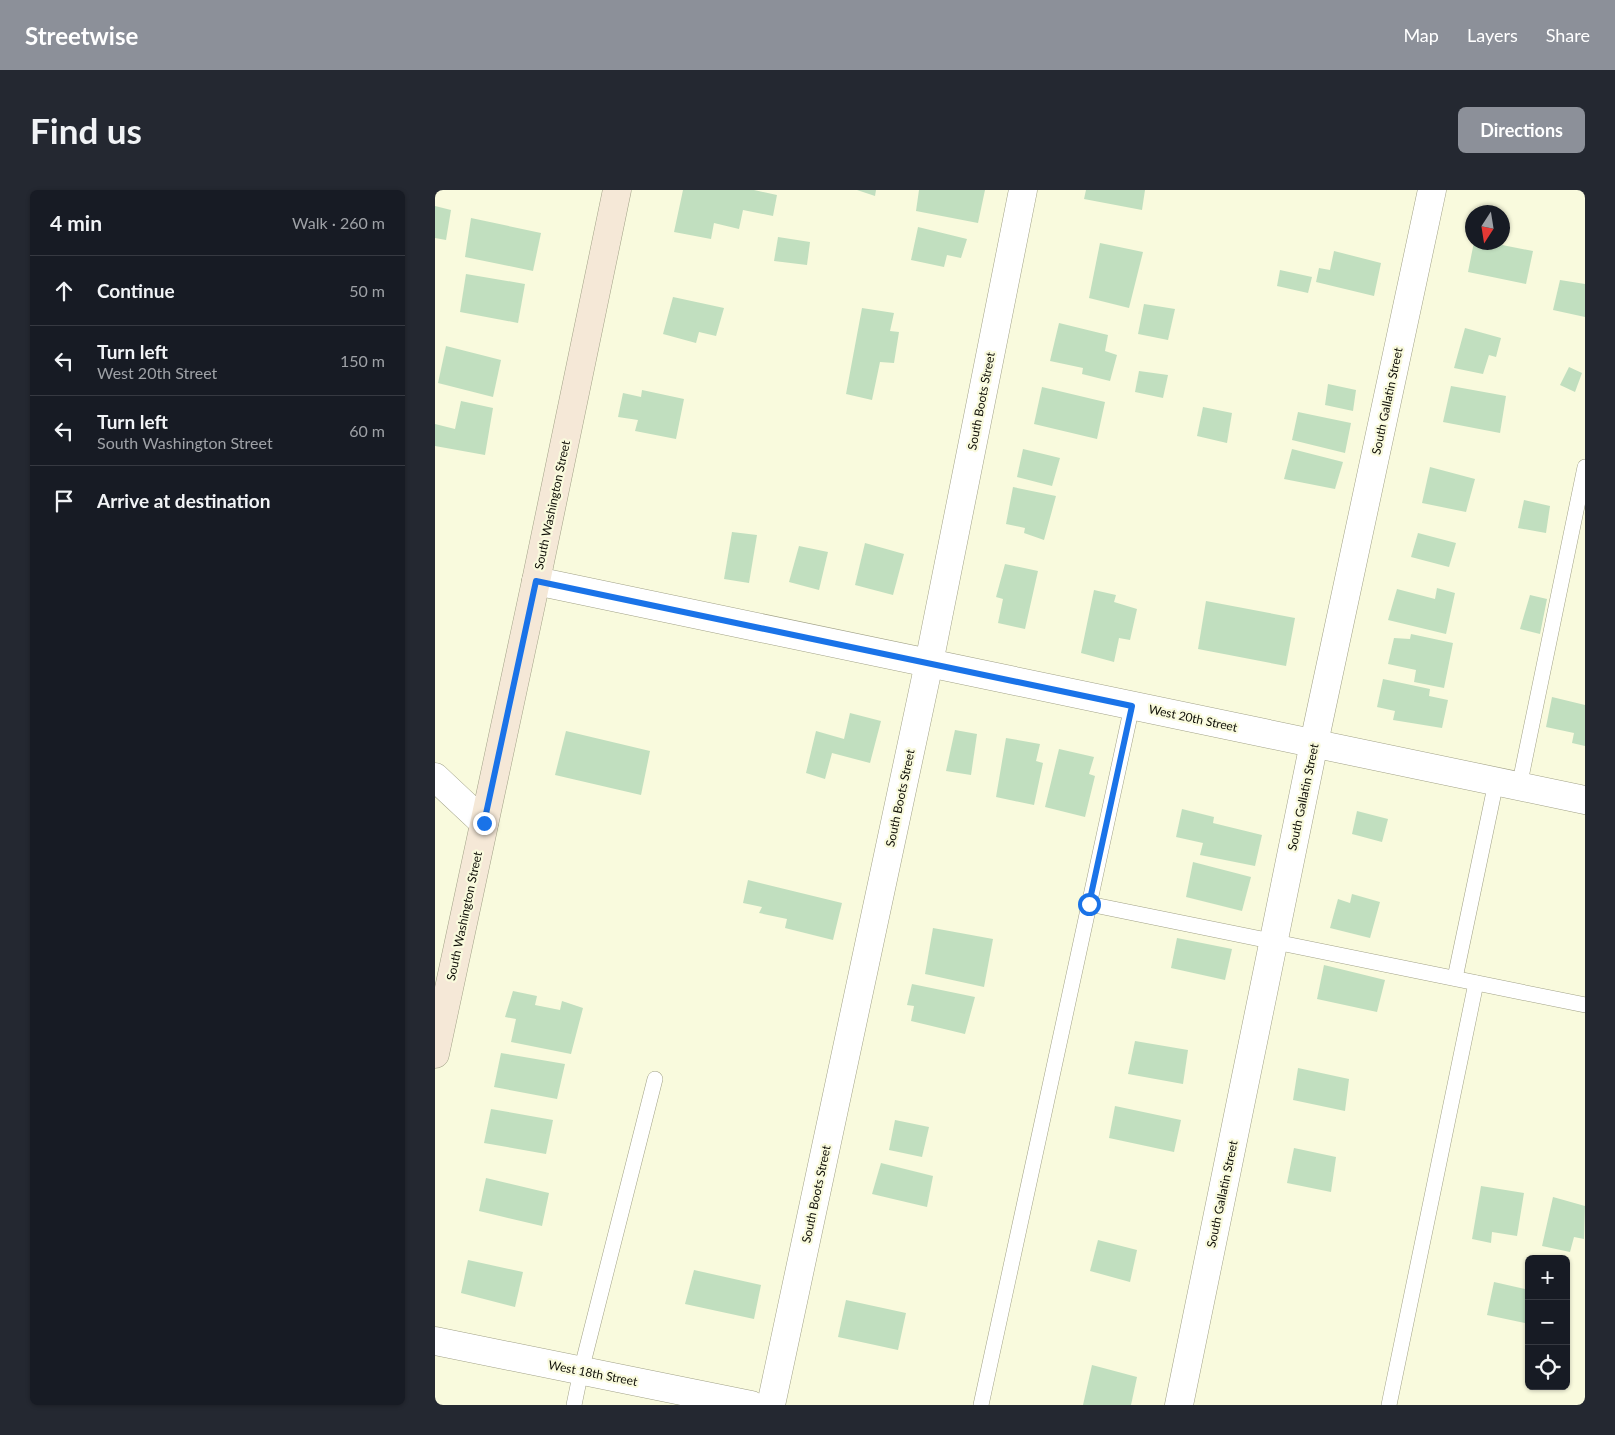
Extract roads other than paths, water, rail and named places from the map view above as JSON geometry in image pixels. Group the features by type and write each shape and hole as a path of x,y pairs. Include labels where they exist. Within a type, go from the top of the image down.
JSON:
{"main road":[{"name":"South Washington Street","path":"435,1054 617,190"}],"street":[{"name":"South Boots Street","path":"771,1405 929,663 1023,190"},
{"name":"South Gallatin Street","path":"1179,1405 1314,743 1432,190"},
{"name":"West 20th Street","path":"536,581 1585,800"},
{"path":"435,777 484,823"},
{"name":"West 18th Street","path":"435,1341 751,1405"}],"lane":[{"path":"1455,978 1507,784 1585,467"},
{"path":"981,1405 1132,706"},
{"path":"1089,904 1585,1005"},
{"path":"1389,1405 1476,983"},
{"path":"574,1405 655,1079"}]}
